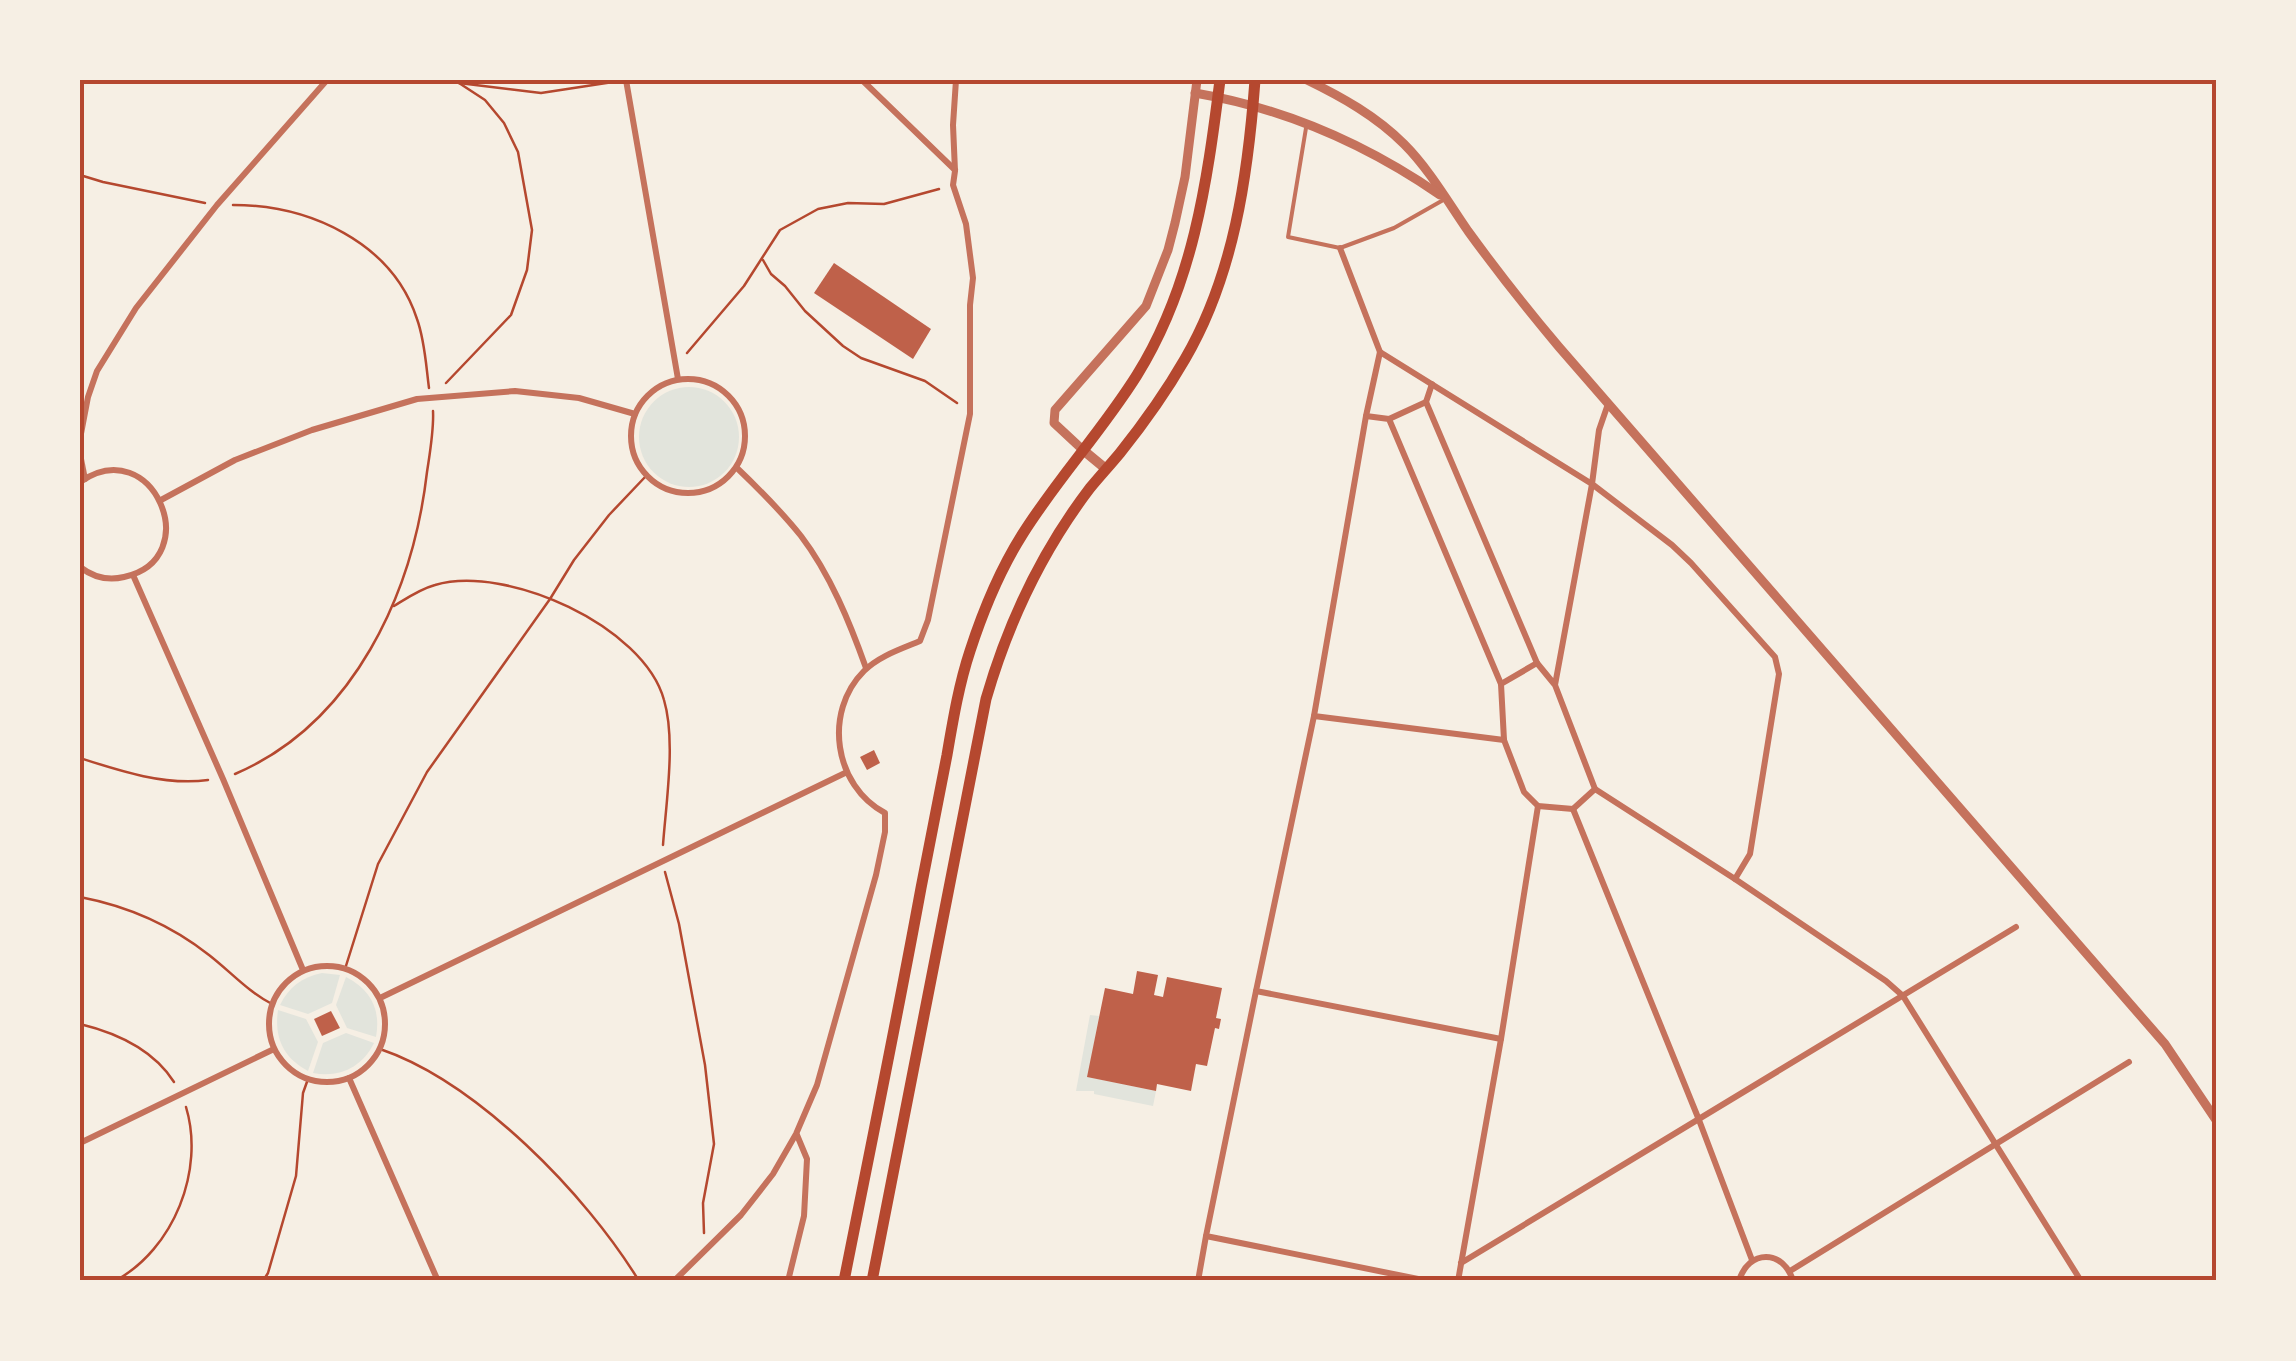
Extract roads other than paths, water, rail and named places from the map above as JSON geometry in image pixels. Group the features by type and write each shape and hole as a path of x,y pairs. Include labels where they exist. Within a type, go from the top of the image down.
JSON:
{"main road":[{"path":"844,1281 969,654 994,589 1021,537 1138,374 1176,298 1197,228 1220,80"},
{"path":"872,1281 986,698 1002,647 1049,550 1090,488 1161,399 1187,356 1212,299 1236,226 1248,163 1255,80"}],"street":[{"path":"80,439 88,397 105,358 136,308 217,204 327,80"},
{"path":"626,80 678,379"},
{"path":"862,80 956,171"},
{"path":"674,1281 740,1215 773,1174 796,1134 817,1085 876,875 885,813 854,787 845,772 840,743 842,713 866,668 920,641 928,620 970,414 973,278 966,224 954,184 952,125 956,80"},
{"path":"1106,469 1054,423 1055,410 1146,306 1176,223 1186,177 1197,80"},
{"path":"1308,80 1382,124 1421,163 1523,304 2165,1044 2216,1120"},
{"path":"1195,93 1254,105 1307,124 1379,156 1445,199"},
{"path":"1198,1281 1314,716 1380,352 1340,248"},
{"path":"1380,352 1592,484 1672,545 1775,658 1779,674 1750,854 1735,879"},
{"path":"678,379 697,379 715,385 741,413 746,432 744,450 725,481 693,494 659,486 646,476 631,446 635,414 645,398 678,379"},
{"path":"1432,384 1426,402 1536,663 1555,684 1596,789 1735,879 1903,996 2082,1281"},
{"path":"161,500 236,460 312,430 418,399 514,391 578,398 635,414"},
{"path":"1366,416 1389,419 1426,402"},
{"path":"1555,684 1599,430 1608,404"},
{"path":"1389,419 1501,684 1504,740 1524,792 1538,806 1572,809 1596,789"},
{"path":"80,454 82,480 105,471 137,476 161,500 166,517 166,535 160,552 149,566 134,575 101,578 80,567"},
{"path":"736,468 773,502 804,540 853,630 866,668"},
{"path":"134,575 304,970"},
{"path":"1501,684 1536,663"},
{"path":"1314,716 1504,740"},
{"path":"380,998 845,772"},
{"path":"1458,1281 1502,1039 1538,806"},
{"path":"1572,809 1752,1260"},
{"path":"1461,1264 2016,927"},
{"path":"330,965 345,968 365,979 380,998 386,1028 380,1049 368,1066 350,1078 329,1082 308,1079 282,1062 274,1049 268,1019 272,1004 290,978 304,970 330,965"},
{"path":"1256,991 1502,1039"},
{"path":"80,1143 274,1049"},
{"path":"1790,1271 2129,1062"},
{"path":"350,1078 438,1281"},
{"path":"788,1281 804,1216 808,1160 796,1134"},
{"path":"1206,1236 1428,1281"},
{"path":"1738,1281 1752,1260 1761,1257 1778,1259 1790,1271 1793,1281"}],"lane":[{"path":"1307,124 1288,237 1340,248 1394,228 1445,199"}]}
